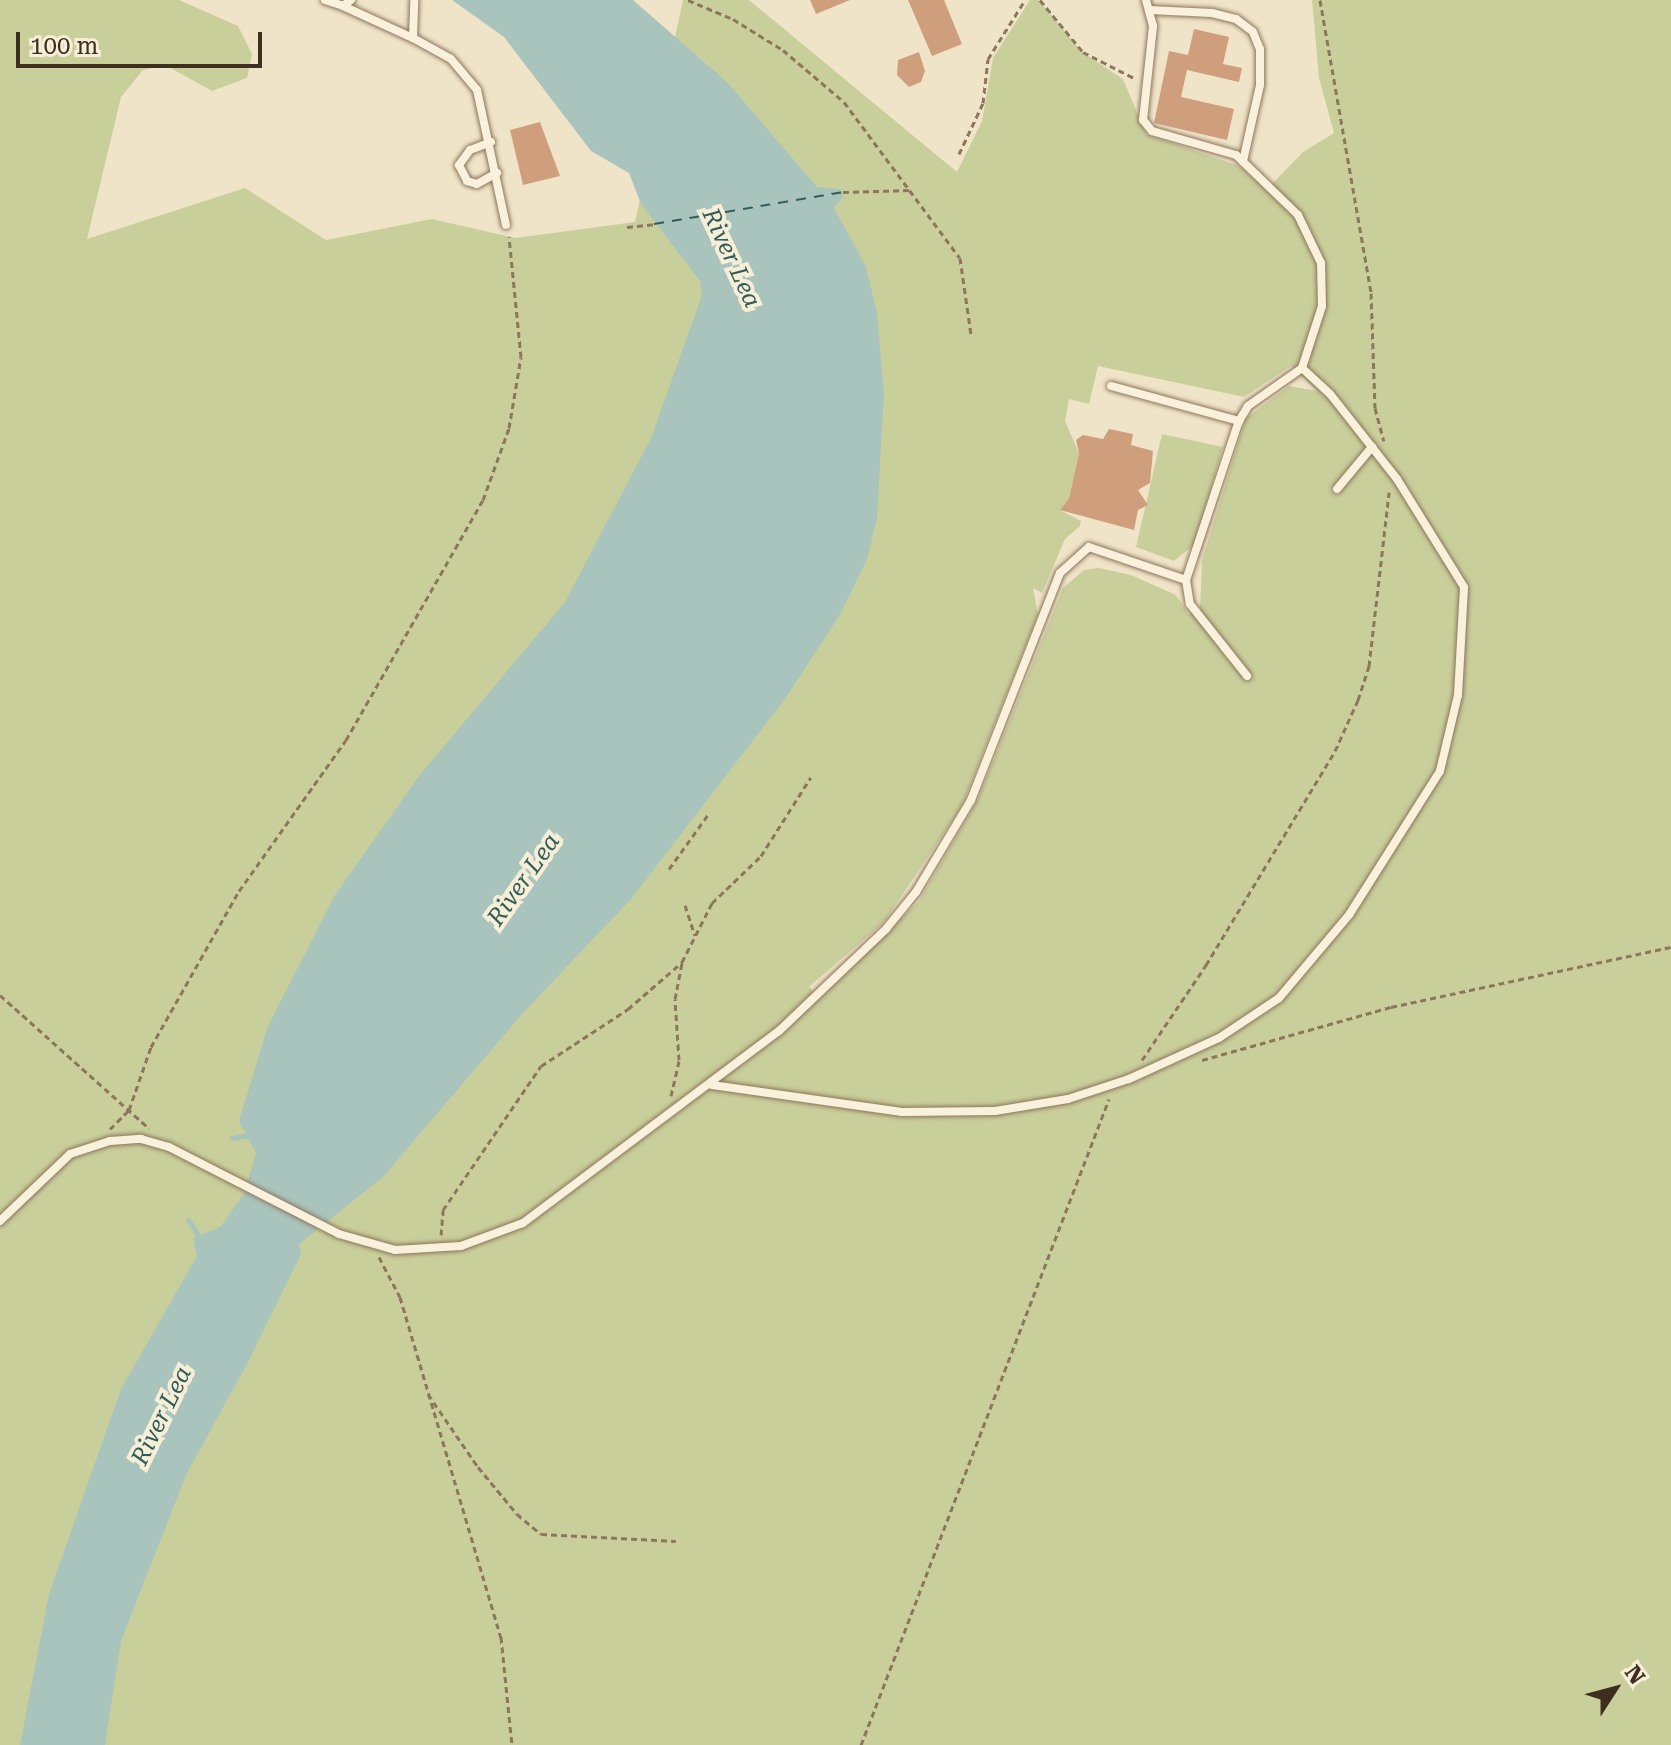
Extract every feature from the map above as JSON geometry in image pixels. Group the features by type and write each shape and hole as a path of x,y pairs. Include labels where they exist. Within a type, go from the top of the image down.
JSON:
{"lane":[{"path":"325,0 347,3 451,59 477,90 491,142 506,225"},
{"path":"413,38 414,0"},
{"path":"1243,161 1260,85 1260,49 1253,32 1236,19 1147,5 1151,62 1143,120 1152,131 1243,161 1298,215 1321,263 1322,306 1302,368 1248,406 1239,421 1186,580 1190,604 1247,676"},
{"path":"491,142 470,150 459,165 467,181 477,184 497,173"},
{"path":"711,1085 902,1112 995,1111 1068,1099 1129,1079 1219,1038 1279,998 1311,966 1358,902 1440,771 1458,695 1464,587 1397,479 1302,368"},
{"path":"1111,386 1239,421"},
{"path":"1337,489 1372,447"},
{"path":"0,1221 70,1154 93,1146 141,1139 169,1147 339,1234 395,1250 443,1247 496,1236 523,1223 779,1031 916,892 971,800 1060,573 1073,557 1089,547 1186,580"}],"path":[{"path":"688,0 733,19 821,79 913,191 960,258 971,334"},
{"path":"959,154 983,103 988,59 1025,0"},
{"path":"1040,0 1083,52 1136,79 1137,90"},
{"path":"1320,0 1371,293 1375,408 1388,450"},
{"path":"843,192 913,191"},
{"path":"627,227 654,224"},
{"path":"93,1146 129,1110 151,1047 188,979 261,854 346,740 483,500 509,428 521,357 518,291 506,225"},
{"path":"861,1745 967,1480 1079,1166 1106,1102 1129,1079 1206,965 1335,751 1358,700 1369,666 1386,496 1397,479"},
{"path":"660,1121 679,1060 675,999 682,962 712,903 761,856 811,777"},
{"path":"669,869 710,812"},
{"path":"685,905 695,935"},
{"path":"1189,1063 1391,1007 1671,947"},
{"path":"443,1247 443,1210 541,1066 562,1048 628,1009 682,962"},
{"path":"0,995 169,1147"},
{"path":"370,1243 400,1297 501,1637 512,1745"},
{"path":"426,1391 478,1467 517,1514 541,1534 676,1541"}],"green space":[{"path":"0,0 179,0 238,26 252,54 247,78 212,91 165,65 143,70 121,97 87,239 245,188 326,240 432,219 516,238 635,222 683,0 749,0 957,172 982,121 993,58 1030,0 1039,0 1082,52 1123,79 1146,134 1239,166 1266,190 1303,152 1334,133 1319,78 1312,0 1671,0 1671,1745 0,1745","holes":["1098,366 1244,397 1291,366 1317,391 1289,386 1246,418 1202,560 1200,610 1189,614 1176,595 1131,575 1099,568 1084,570 1063,588 978,799 919,901 820,998 809,987 884,922 962,806 1038,615 1033,588 1042,593 1065,539 1080,526 1081,521 1060,510 1069,498 1079,453 1065,421 1069,399 1089,404"]},
{"path":"1162,434 1223,447 1195,544 1174,561 1136,547"}],"water":[{"name":"River Lea","path":"452,0 633,0 728,83 817,187 840,189 843,197 834,208 866,267 877,313 884,393 877,518 867,559 841,613 785,699 631,899 522,1014 383,1177 299,1244 301,1254 248,1362 186,1475 121,1641 105,1745 20,1745 49,1594 121,1389 197,1256 193,1238 220,1227 244,1194 256,1153 239,1121 268,1026 335,895 419,776 565,602 651,438 702,295 700,281 641,204 629,173 591,151 504,37"}],"building":[{"path":"810,0 850,0 816,14"},
{"path":"908,0 944,0 962,44 932,56"},
{"path":"1194,29 1229,37 1223,64 1242,68 1239,82 1187,70 1181,97 1234,109 1227,140 1154,123 1169,51 1188,55"},
{"path":"919,52 925,71 921,82 909,87 897,75 898,60"},
{"path":"540,122 560,176 523,185 510,130"},
{"path":"1109,429 1133,434 1131,445 1153,451 1150,483 1138,490 1148,505 1138,510 1134,530 1060,510 1069,498 1079,453 1076,440 1083,435 1103,439"}],"waterway":[{"path":"232,1138 249,1135"},
{"path":"188,1220 201,1239"}],"ferry route":[{"path":"654,224 843,192"}]}
